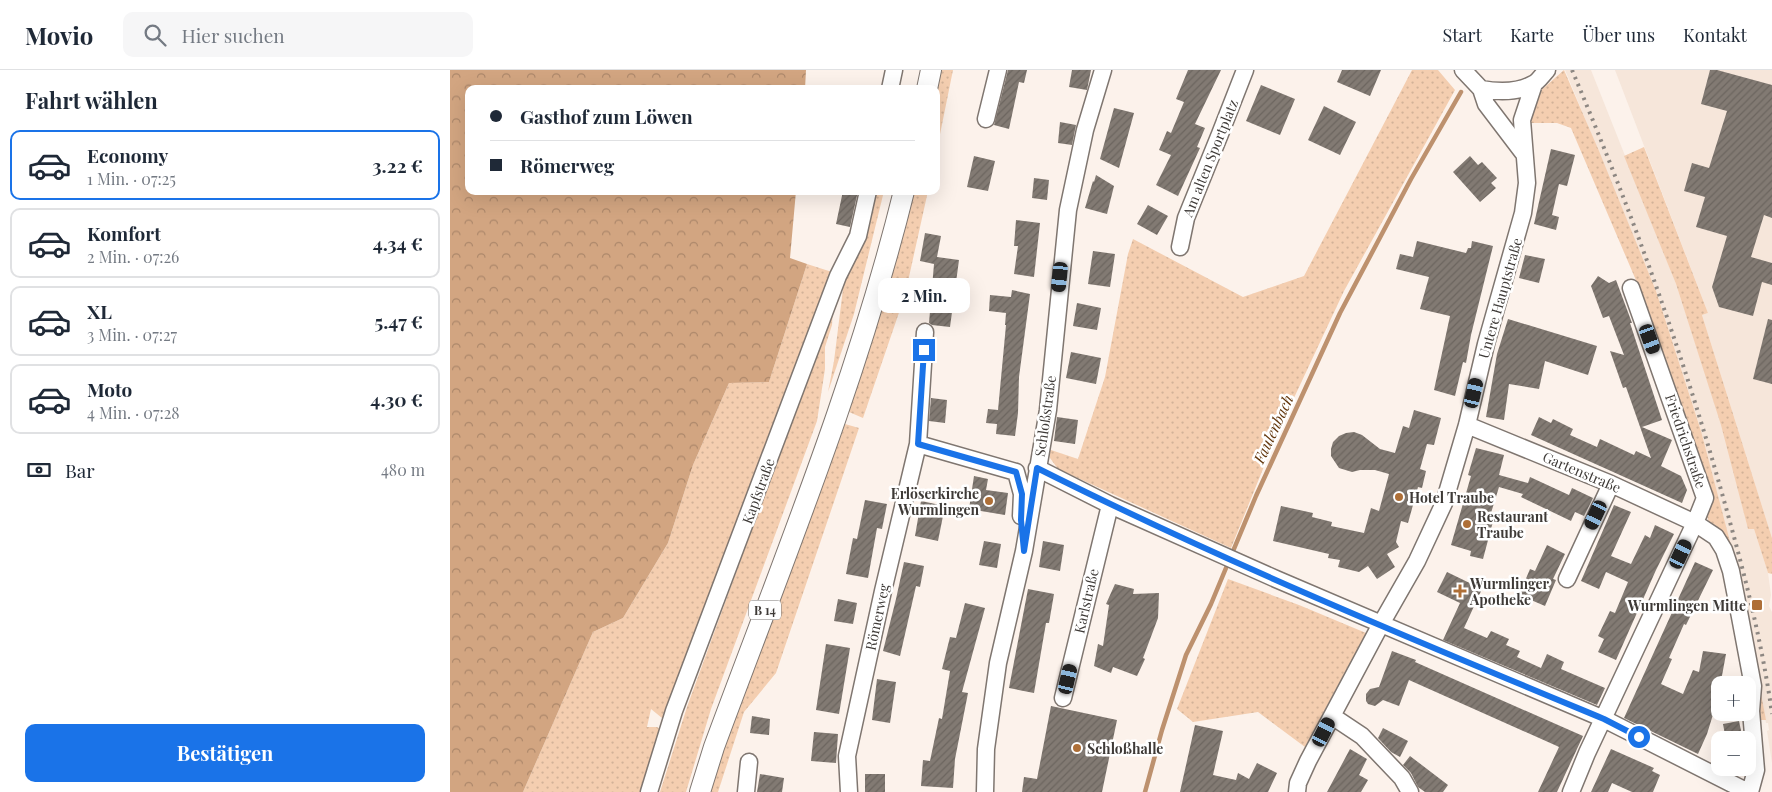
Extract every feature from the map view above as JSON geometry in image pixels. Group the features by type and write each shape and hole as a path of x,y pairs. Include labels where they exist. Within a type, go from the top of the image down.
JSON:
{"main road":[{"path":"928,85 931,70"},
{"name":"B 14","path":"700,792 714,747 840,406 878,292 903,195"}],"street":[{"path":"891,85 894,70"},
{"path":"986,119 998,70"},
{"name":"Schloßstraße","path":"985,792 986,748 998,663 1024,551 1048,410 1068,210 1085,130 1103,70"},
{"name":"Am alten Sportplatz","path":"1180,247 1186,218 1244,70"},
{"path":"1463,70 1481,89 1486,104 1524,154"},
{"path":"1481,89 1513,91 1534,84 1548,70"},
{"name":"Untere Hauptstraße","path":"1297,792 1298,783 1305,769 1381,624 1417,561 1444,503 1467,425 1486,344 1524,213 1527,183 1522,120 1534,84"},
{"name":"Kapfstraße","path":"649,792 674,711 838,276 858,236 867,195"},
{"name":"Friedrichstraße","path":"1571,792 1696,522 1705,498 1631,288"},
{"name":"Römerweg","path":"849,792 847,756 883,591 918,444 925,332"},
{"name":"Gartenstraße","path":"1467,425 1696,522"},
{"path":"918,444 1016,472 1022,494 1021,520 1024,551"},
{"path":"1037,468 1110,505 1236,561 1604,719 1749,792 1756,770 1751,711 1753,686 1731,571 1724,550 1716,537 1696,522"},
{"path":"1567,579 1610,484"},
{"name":"Karlstraße","path":"1063,698 1110,505"},
{"path":"1332,716 1362,736 1402,778 1410,792"},
{"path":"746,792 748,762"}],"shaded area":[{"path":"936,70 953,70 940,134 940,85 936,85"},
{"path":"1412,70 1438,70 1455,90 1344,291 1278,432 1231,548 1058,469 1050,458 1048,449 1078,459 1105,377 1128,254 1133,239 1243,297 1304,276"},
{"path":"1564,70 1656,291 1701,431 1738,572 1766,720 1757,720 1756,676 1748,676 1721,535 1715,525 1709,522 1705,511 1638,285 1571,128 1557,123 1530,123 1538,93"},
{"path":"1565,70 1591,70 1676,284 1722,425 1748,529 1754,529 1768,573 1771,595 1769,606 1772,612 1772,763 1767,731 1769,730 1768,723 1766,723 1751,632 1701,431 1656,291"},
{"path":"1615,70 1772,70 1772,538 1702,315 1708,313"},
{"path":"1644,147 1708,313 1702,315 1772,538 1772,574 1768,573 1754,529 1748,529 1721,425 1676,284 1624,156"},
{"path":"876,195 883,195 854,314 828,392 834,361 844,281 868,230"},
{"path":"910,195 927,195 905,295 863,418 849,412 903,231"},
{"path":"807,264 832,272 667,717 662,718 651,709 647,727 657,727 662,730 640,792 523,792 593,632 623,618 668,543 693,465 729,383 769,382"},
{"path":"833,307 832,325 825,347 825,369 817,421 711,709 686,792 660,792 687,707"},
{"path":"845,424 859,428 776,673 744,712 718,792 708,792 728,733"},
{"path":"1228,579 1299,605 1366,633 1305,747 1258,712 1193,722 1177,709"}],"green space":[{"path":"450,70 806,70 805,85 465,85 465,195 796,195 790,258 807,264 769,382 729,383 693,465 668,543 623,618 593,632 523,792 450,792"}],"building":[{"path":"1008,70 1027,70 1024,83 1019,82 1009,129 994,125"},
{"path":"1072,70 1091,70 1087,90 1069,87"},
{"path":"1188,70 1221,70 1195,124 1205,128 1197,147 1200,148 1178,196 1156,185 1171,155 1159,150 1167,131 1171,133 1184,102 1176,99"},
{"path":"1342,70 1381,70 1370,96 1337,82"},
{"path":"1710,70 1717,70 1772,85 1772,218 1764,215 1751,257 1772,263 1772,285 1762,282 1753,316 1719,307 1712,287 1727,236 1696,227 1705,197 1684,191 1692,163 1709,168 1727,111 1701,104"},
{"path":"1261,85 1295,99 1280,135 1246,121"},
{"path":"1324,106 1356,122 1340,155 1308,140"},
{"path":"1114,108 1134,113 1119,168 1100,159"},
{"path":"1060,122 1076,125 1072,145 1058,143"},
{"path":"1551,149 1575,155 1567,186 1559,184 1552,215 1559,217 1556,230 1534,224"},
{"path":"974,156 995,161 988,191 967,187"},
{"path":"1470,156 1478,165 1482,162 1497,178 1491,183 1496,188 1480,202 1453,172"},
{"path":"1096,175 1114,186 1107,214 1085,208"},
{"path":"1034,178 1049,180 1047,200 1032,198"},
{"path":"842,195 857,195 850,227 836,224"},
{"path":"1148,205 1168,216 1157,235 1137,224"},
{"path":"1016,220 1040,223 1034,277 1014,274 1018,246 1014,246"},
{"path":"925,233 941,236 937,257 959,260 950,327 929,323 934,264 920,261"},
{"path":"1417,241 1466,253 1468,248 1471,248 1472,241 1493,246 1466,363 1463,362 1455,396 1434,390 1450,316 1420,309 1429,277 1396,269 1400,254 1413,257"},
{"path":"1093,251 1115,254 1110,287 1088,284"},
{"path":"1525,255 1545,259 1539,283 1519,278"},
{"path":"1598,276 1609,283 1616,280 1632,323 1630,323 1662,420 1642,427 1672,440 1661,466 1681,476 1687,490 1682,503 1531,435 1539,417 1551,423 1553,419 1573,429 1570,435 1597,447 1600,439 1634,455 1636,451 1651,458 1626,387 1623,388 1610,351 1624,355 1609,316 1603,318 1591,286"},
{"path":"1012,290 1030,294 1019,377 1015,436 996,434 997,424 986,423 988,409 998,410 1006,325 1006,313 989,311 990,295 1011,297"},
{"path":"1077,303 1101,308 1097,330 1073,326"},
{"path":"1508,319 1597,346 1588,375 1545,361 1539,389 1509,384 1504,420 1486,417 1497,354"},
{"path":"1768,319 1772,320 1772,384 1753,379"},
{"path":"1071,352 1101,358 1096,384 1066,378"},
{"path":"931,398 947,400 945,423 929,421"},
{"name":"Hotel Traube","path":"1414,410 1441,418 1434,445 1427,444 1420,469 1426,471 1422,488 1418,487 1408,523 1401,521 1396,542 1399,547 1387,554 1395,567 1377,579 1368,566 1359,572 1338,567 1340,560 1328,558 1329,554 1273,541 1281,506 1313,513 1312,517 1332,522 1331,526 1364,533 1371,508 1379,511 1389,474 1375,470 1352,472 1339,468 1331,456 1333,442 1339,436 1354,432 1362,435 1380,449 1395,453 1403,426 1409,428"},
{"path":"1057,417 1078,420 1075,444 1054,441"},
{"path":"1476,448 1504,455 1499,475 1528,483 1530,477 1569,495 1572,488 1593,498 1584,516 1575,512 1571,521 1521,497 1523,494 1499,487 1491,513 1495,514 1483,559 1470,556 1471,551 1451,545 1471,476 1468,475"},
{"name":"Erlöserkirche Wurmlingen","path":"974,476 988,479 986,490 1008,493 1005,515 969,509"},
{"path":"865,500 887,504 882,529 877,528 868,578 846,574 853,538 857,539"},
{"path":"921,501 945,506 938,541 915,536"},
{"path":"1614,505 1631,512 1611,556 1631,564 1645,535 1650,538 1655,525 1674,534 1616,660 1598,652 1604,639 1598,636 1610,611 1615,613 1628,582 1606,572 1599,589 1581,581"},
{"path":"984,541 1001,544 997,568 979,565"},
{"path":"1043,541 1064,545 1060,571 1039,567"},
{"path":"1547,545 1565,554 1553,579 1556,580 1545,606 1519,595 1530,569 1535,571"},
{"path":"904,562 924,566 920,587 916,586 900,656 883,651"},
{"path":"1695,562 1713,570 1686,625 1684,624 1669,658 1672,659 1661,684 1683,694 1693,670 1699,672 1703,651 1726,654 1722,676 1711,676 1711,721 1698,754 1624,718"},
{"path":"1447,572 1482,589 1464,628 1487,638 1491,631 1509,639 1506,645 1520,651 1517,657 1541,668 1547,654 1564,662 1561,669 1605,688 1597,705 1443,640 1460,603 1437,592"},
{"path":"1115,584 1134,589 1133,594 1159,593 1158,618 1143,658 1145,659 1137,676 1113,667 1111,673 1094,666 1098,644 1103,646 1109,605 1106,604"},
{"path":"1028,589 1054,594 1049,623 1046,623 1034,693 1009,688"},
{"path":"838,599 857,603 853,624 834,621"},
{"path":"965,603 985,608 962,692 968,693 955,759 953,788 921,786 923,760 930,761 939,718 942,719 950,671 942,669 950,637 956,638"},
{"path":"826,644 850,648 839,714 816,710"},
{"path":"1392,651 1416,660 1415,662 1583,736 1557,792 1538,792 1559,747 1557,746 1409,680 1399,706 1383,700 1375,706 1368,704 1366,694 1370,689 1379,687"},
{"path":"877,679 896,682 890,723 872,720"},
{"name":"Schloßhalle","path":"1051,706 1117,720 1102,792 1022,792 1024,777 1037,779"},
{"path":"752,716 770,719 769,735 750,733"},
{"path":"1739,721 1741,731 1724,731 1723,724"},
{"path":"1195,725 1223,731 1213,775 1236,780 1238,773 1249,779 1257,763 1277,773 1268,792 1180,792"},
{"path":"1383,728 1408,741 1400,757 1391,752 1378,738"},
{"path":"814,732 838,734 836,763 811,761"},
{"path":"1350,749 1367,759 1359,775 1368,780 1361,792 1327,792"},
{"path":"1611,749 1654,768 1652,771 1660,775 1653,792 1632,792 1612,783 1608,792 1591,792"},
{"path":"1410,756 1448,785 1443,792 1425,792 1418,787 1411,773 1403,765"},
{"path":"760,774 784,778 782,792 757,792"},
{"path":"865,774 885,774 885,792 865,792"}],"waterway":[{"name":"Faulenbach","path":"1145,792 1186,655 1211,604 1256,496 1340,313 1411,179 1461,92"}],"railway":[{"path":"1572,70 1635,228 1673,334 1707,442 1745,578 1763,659 1772,714"}],"place":[{"name":"Hotel Traube","path":"1399,497"},
{"name":"Erlöserkirche Wurmlingen","path":"989,501"},
{"name":"Restaurant Traube","path":"1467,524"},
{"name":"Wurmlinger Apotheke","path":"1460,591"},
{"name":"Wurmlingen Mitte","path":"1757,605"},
{"name":"Schloßhalle","path":"1077,748"}],"route":[{"path":"924,350 918,444 1016,472 1022,494 1021,520 1024,551 1037,468 1110,505 1276,579 1604,719 1639,737"}]}
